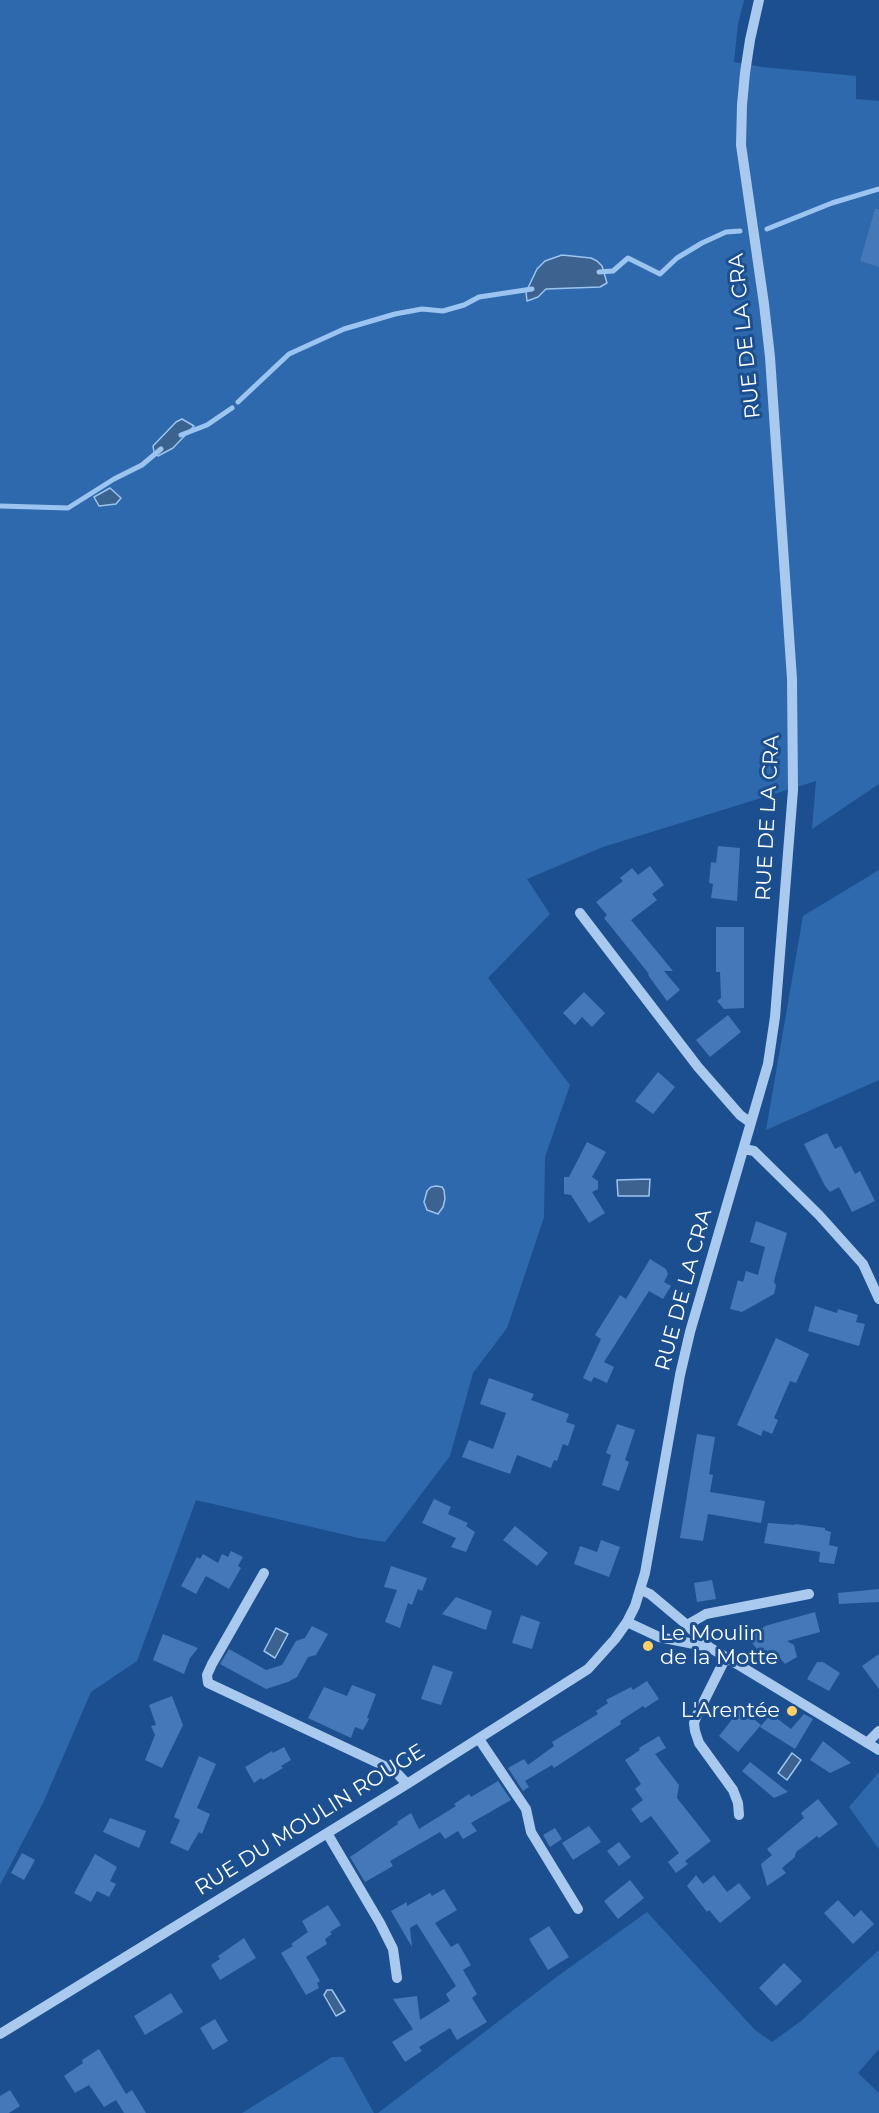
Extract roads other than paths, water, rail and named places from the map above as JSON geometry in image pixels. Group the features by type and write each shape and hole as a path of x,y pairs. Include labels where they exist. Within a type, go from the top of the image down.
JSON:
{"street":[{"name":"RUE DE LA CRA","path":"627,1623 641,1590 690,1332 768,1064 775,1017 793,790 792,679 770,357 741,144 742,105 747,62 759,0"},
{"path":"580,913 698,1067 740,1115 751,1124"},
{"path":"744,1149 754,1151 825,1222 863,1264 879,1299"},
{"path":"264,1573 212,1664 207,1676 208,1683 395,1771 407,1784"},
{"path":"641,1590 650,1594 687,1625 709,1647 879,1750"},
{"path":"687,1625 706,1614 809,1594"},
{"path":"627,1623 659,1637 709,1647"},
{"name":"RUE DU MOULIN ROUGE","path":"0,2034 407,1784 588,1669 627,1623"},
{"path":"726,1657 694,1723 699,1743 733,1790 738,1803 739,1815"},
{"path":"867,1743 879,1731"},
{"path":"479,1739 525,1809 531,1832 578,1909"},
{"path":"327,1833 393,1949 397,1978"}],"waterway":[{"path":"767,229 832,203 879,189"},
{"path":"599,272 613,271 628,258 660,274 677,258 702,243 726,232 740,231"},
{"path":"238,402 289,354 344,329 395,314 422,309 443,311 464,305 479,297 532,289"},
{"path":"181,435 207,425 232,408"},
{"path":"0,506 68,508 114,479 142,465 161,449"}],"place":[{"name":"Le Moulin de la Motte","path":"648,1646"},
{"name":"L'Arentée","path":"792,1711"}]}
